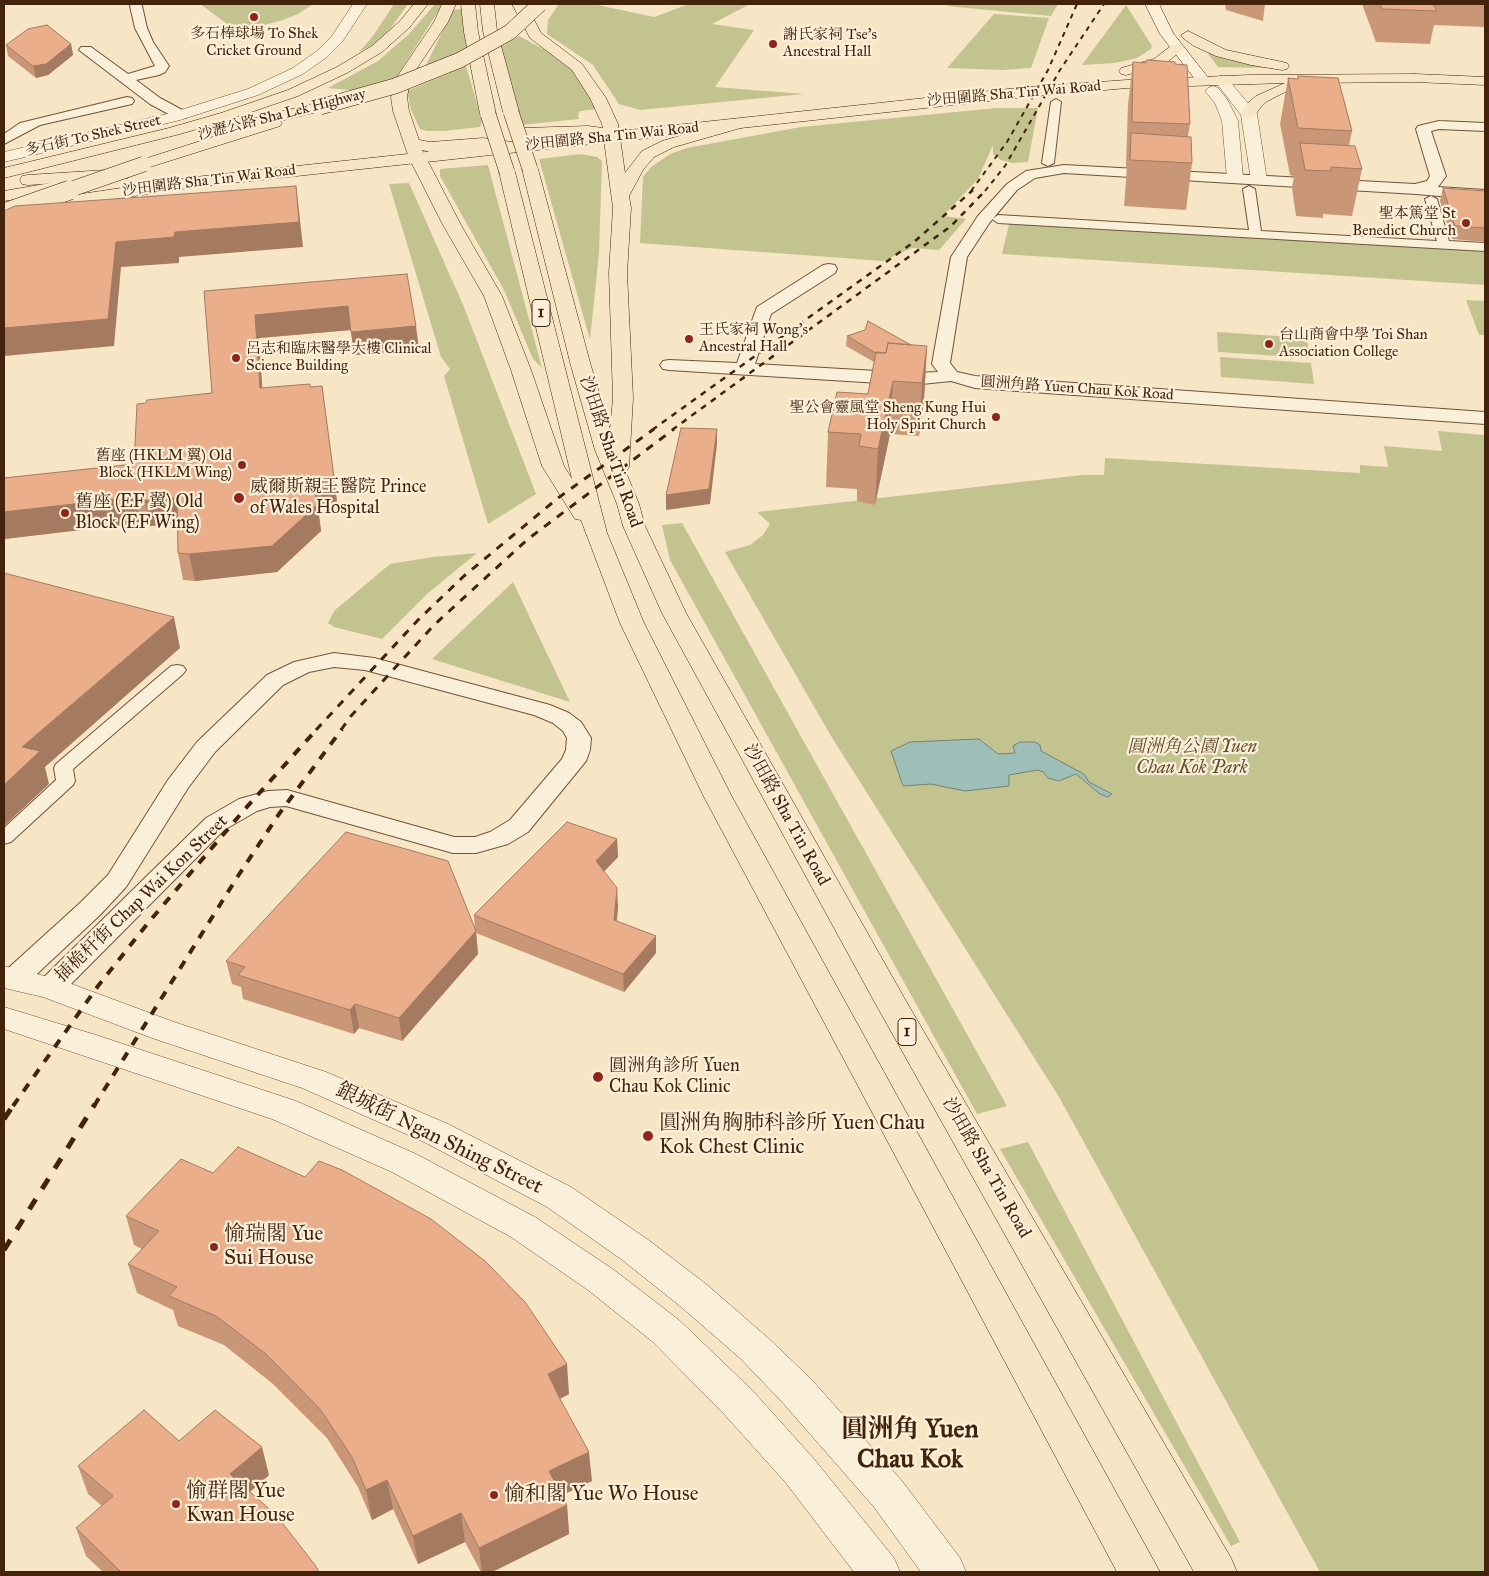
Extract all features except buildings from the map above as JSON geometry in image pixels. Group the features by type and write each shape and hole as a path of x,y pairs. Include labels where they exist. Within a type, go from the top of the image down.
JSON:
{"main road":[{"name":"沙瀝公路 Sha Lek Highway","path":"4,172 204,122 293,93 342,70 372,52 396,33 420,4"},
{"path":"449,4 441,22 404,77 400,89 401,112 414,151 452,225 493,296 521,370 553,466 596,533"},
{"name":"沙田路 Sha Tin Road","path":"468,4 471,32 488,114 507,172 548,343 580,464 583,487 596,533 648,657 717,795 1139,1572"},
{"name":"沙田路 Sha Tin Road","path":"487,4 490,31 511,112 530,169 581,366 606,450 634,526 674,613 890,1001 1216,1572"},
{"path":"519,4 534,35 577,67 598,98 611,131 621,194 618,273 623,398 618,460 619,481"},
{"name":"沙瀝公路 Sha Lek Highway","path":"4,183 320,108 395,86 460,60 510,32 530,16 540,4"},
{"path":"1184,29 1209,48 1235,57 1304,70"},
{"path":"1100,76 1160,62 1177,48"},
{"name":"沙田圍路 Sha Tin Wai Road","path":"368,148 414,151 512,147 611,131 904,93 1100,76 1304,70 1485,72"},
{"name":"沙田圍路 Sha Tin Wai Road","path":"4,212 164,185 414,151 524,133 594,132 608,134 611,131 738,124 1209,72 1324,78 1415,78 1485,81"},
{"path":"1249,114 1252,106 1273,92 1324,78"},
{"path":"4,212 157,160 320,108"},
{"path":"621,194 636,168 648,154 668,144 738,124"},
{"name":"沙田圍路 Sha Tin Wai Road","path":"4,196 155,171 270,158"},
{"path":"4,183 31,179 155,171"}],"street":[{"name":"多石街 To Shek Street","path":"10,156 181,115 254,92 312,62 337,39 360,4"},
{"path":"1152,4 1167,34 1177,48 1209,72 1249,114 1256,234"},
{"path":"125,79 154,72 162,66 147,42 141,28 136,6"},
{"path":"1184,29 1209,72 1230,121 1235,178"},
{"name":"多石街 To Shek Street","path":"86,50 154,101 181,115"},
{"path":"10,156 6,139 17,130 36,122 127,101"},
{"path":"1048,164 1056,102"},
{"path":"1416,189 1433,184 1438,176 1423,129 1439,125 1485,127"},
{"path":"951,376 941,364 959,257 984,219 1012,187 1031,174 1064,170 1235,178 1254,184 1416,189 1485,195"},
{"path":"1431,199 1444,245"},
{"path":"998,219 1485,247"},
{"path":"744,369 763,311 829,269"},
{"name":"圓洲角路 Yuen Chau Kok Road","path":"668,365 912,379 951,376 975,382 1485,418"},
{"name":"插桅杆街 Chap Wai Kon Street","path":"7,982 90,909 118,881 177,785 206,747 275,680 302,666 334,660 366,663 542,710 561,718 573,727 579,738 574,762 519,826 499,838 476,845 453,845 287,798 268,799 248,804 215,824 50,988 8,1024"},
{"path":"4,838 66,781 63,768 177,670"},
{"name":"銀城街 Ngan Shing Street","path":"7,982 50,988 162,1030 314,1080 436,1133 559,1197 634,1249 693,1295 754,1348 797,1390 876,1480 945,1572"},
{"name":"銀城街 Ngan Shing Street","path":"8,1024 85,1043 284,1110 404,1163 523,1226 601,1280 666,1331 738,1402 800,1471 879,1572"}],"green space":[{"name":"多石棒球場 To Shek Cricket Ground","path":"200,4 313,4 298,14 283,20 238,32"},
{"path":"394,4 408,4 388,32 375,44 359,52 373,36"},
{"path":"435,4 442,4 394,81 359,91 328,88 378,61 409,34"},
{"path":"559,4 593,4 654,17 689,4 750,4 712,24 754,30 715,87 804,94 640,110 619,104 593,65 547,34 548,20"},
{"path":"949,4 1058,4 1051,16 947,6"},
{"path":"1126,5 1152,46 1151,49 1137,58 1115,63 1082,65"},
{"path":"461,9 468,50 423,71 453,10"},
{"path":"994,14 1049,18 1031,68 1002,70 947,68"},
{"path":"519,36 549,52 571,68 599,109 580,111 578,114 579,119 521,125 501,47"},
{"path":"1206,51 1274,68 1218,67"},
{"path":"466,66 482,121 480,127 444,131 420,129 411,110 407,91"},
{"path":"997,108 1038,108 1028,162 1012,163 1001,160 993,154 993,145 978,179 943,216 966,219 939,250 912,248 883,261 640,243 643,177 651,167 670,154 687,148 801,127"},
{"path":"581,154 597,157 602,161 599,253 590,340 539,159"},
{"path":"488,165 542,368 533,359 504,290 440,176 440,169"},
{"path":"409,183 464,307 536,494 488,524 444,376 450,369 441,357 389,184"},
{"path":"1009,224 1485,251 1485,285 1002,254"},
{"path":"1466,300 1485,301 1485,335 1479,335"},
{"path":"1217,332 1307,338 1309,358 1218,352"},
{"path":"1220,357 1311,363 1314,384 1221,377"},
{"name":"圓洲角公園 Yuen Chau Kok Park","path":"1438,431 1485,435 1485,1572 1320,1572 1059,1097 831,736 725,552 750,545 763,535 770,524 757,512 1082,475 1104,475 1105,458 1360,473 1360,465 1388,467 1384,446 1442,451"},
{"path":"682,523 1007,1106 977,1114 670,560 662,525"},
{"path":"477,553 427,594 382,639 334,627 328,623 334,611 390,564 433,557"},
{"path":"513,582 570,702 432,659"},
{"path":"1028,1142 1240,1542 1231,1546 1000,1149"}],"water":[{"path":"979,739 998,754 1015,753 1013,746 1020,742 1035,742 1040,745 1041,751 1084,774 1089,782 1112,794 1108,797 1100,794 1076,774 1059,781 1048,778 1043,772 1038,770 1009,775 1009,786 965,791 931,784 903,786 891,751 910,742"}],"railway":[{"path":"971,191 1007,142 1048,70 1077,4"},
{"path":"985,191 1005,166 1060,70 1104,4"},
{"path":"652,430 914,242 973,190"},
{"path":"672,430 951,226 986,190"},
{"path":"316,730 418,620 464,576 558,498 654,429"},
{"path":"341,730 351,716 434,625 528,539 674,429"},
{"path":"13,1106 98,986 148,923 245,809 317,729"},
{"path":"94,1106 238,876 279,814 342,729"},
{"path":"4,1119 14,1104"},
{"path":"4,1250 95,1104"}],"place":[{"name":"多石棒球場 To Shek Cricket Ground","path":"254,17"},
{"name":"謝氏家祠 Tse's Ancestral Hall","path":"773,44"},
{"name":"聖本篤堂 St Benedict Church","path":"1466,223"},
{"name":"王氏家祠 Wong's Ancestral Hall","path":"689,339"},
{"name":"台山商會中學 Toi Shan Association College","path":"1269,344"},
{"name":"呂志和臨床醫學大樓 Clinical Science Building","path":"236,358"},
{"name":"聖公會靈風堂 Sheng Kung Hui Holy Spirit Church","path":"996,417"},
{"name":"舊座 (HKLM 翼) Old Block (HKLM Wing)","path":"242,465"},
{"name":"威爾斯親王醫院 Prince of Wales Hospital","path":"239,498"},
{"name":"舊座 (EF 翼) Old Block (EF Wing)","path":"65,513"},
{"name":"圓洲角診所 Yuen Chau Kok Clinic","path":"598,1077"},
{"name":"圓洲角胸肺科診所 Yuen Chau Kok Chest Clinic","path":"648,1136"},
{"name":"愉瑞閣 Yue Sui House","path":"214,1247"},
{"name":"愉和閣 Yue Wo House","path":"494,1495"},
{"name":"愉群閣 Yue Kwan House","path":"176,1504"}],"district":[{"name":"圓洲角 Yuen Chau Kok","path":"910,1446"}]}
